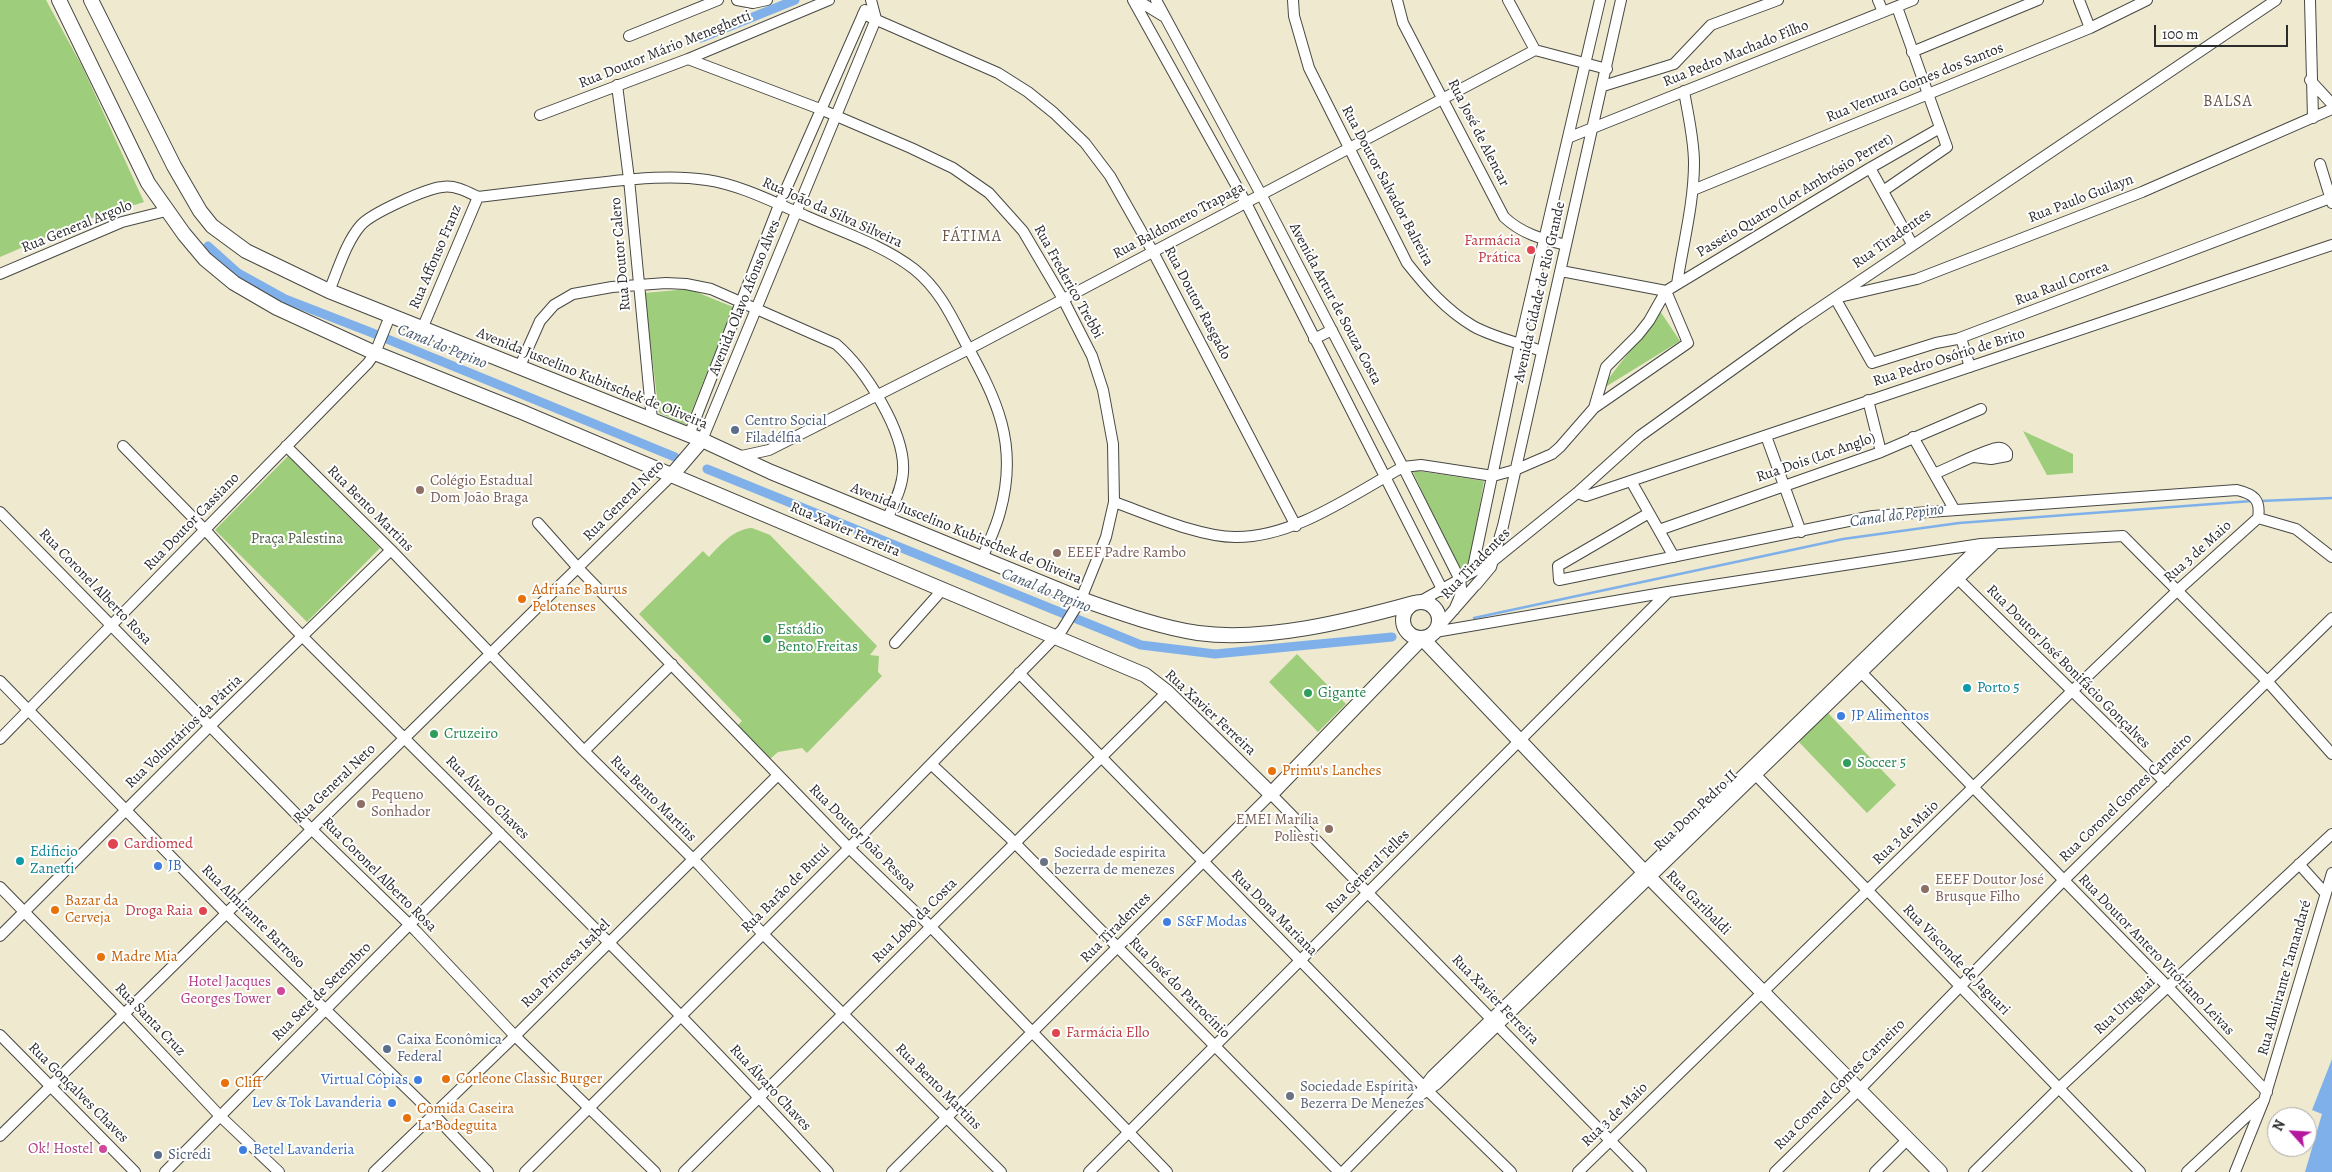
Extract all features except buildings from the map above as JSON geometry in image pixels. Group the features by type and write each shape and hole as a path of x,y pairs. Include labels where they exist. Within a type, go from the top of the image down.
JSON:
{"main road":[{"path":"59,0 134,156 166,211 205,259 234,283 277,308 377,349"},
{"name":"Avenida Juscelino Kubitschek de Oliveira","path":"91,0 174,166 200,211 212,226 228,240 254,256 329,291 388,322 422,329 520,366 696,438 772,472 982,559 1078,605 1133,616 1196,633 1237,636 1284,631 1380,613 1417,602"},
{"name":"Rua Xavier Ferreira","path":"377,349 943,589 1058,633 1146,676 1167,692 1271,794"},
{"name":"Rua General Neto","path":"672,475 690,454 696,438"},
{"path":"1417,602 1430,604 1435,608 1439,618 1431,634 1408,633 1403,624 1404,614 1417,602"},
{"name":"Rua Garibaldi","path":"1431,634 1435,654 1518,742 1763,991 1858,1091 1940,1172"},
{"name":"Rua Tiradentes","path":"1271,794 1431,634"}],"street":[{"name":"Rua Doutor Mário Meneghetti","path":"629,36 718,0"},
{"name":"Rua Doutor Mário Meneghetti","path":"737,0 753,4 767,0"},
{"name":"Rua Doutor Mário Meneghetti","path":"540,115 688,58 829,0"},
{"name":"Avenida Olavo Afonso Alves","path":"696,438 742,301 779,205 870,0"},
{"name":"Avenida Olavo Afonso Alves","path":"696,438 758,308 876,19 870,0"},
{"path":"1135,0 1164,17"},
{"path":"1135,0 1246,203 1440,585 1440,591"},
{"name":"Avenida Artur de Souza Costa","path":"1156,0 1261,194 1404,467 1459,578 1462,592 1454,610"},
{"name":"Rua Doutor Salvador Balreira","path":"1292,0 1294,16 1309,68 1407,263 1426,287 1448,308 1474,327 1541,351"},
{"name":"Rua José de Alencar","path":"1397,0 1403,23 1504,217 1516,228 1545,240 1566,245"},
{"path":"1508,0 1535,50 1586,65 1607,68"},
{"name":"Avenida Cidade de Rio Grande","path":"1472,572 1520,343 1570,137 1600,0"},
{"name":"Avenida Cidade de Rio Grande","path":"1476,585 1494,560 1621,0"},
{"path":"1603,86 1674,64 1711,25 1778,0"},
{"path":"1878,0 1883,12"},
{"name":"Rua Pedro Machado Filho","path":"1570,137 1913,0"},
{"path":"1912,52 2038,0"},
{"path":"2079,0 2090,28"},
{"name":"Rua Ventura Gomes dos Santos","path":"1693,190 2090,28 2146,0"},
{"name":"Rua Tiradentes","path":"1417,602 1494,560 1577,492 1640,436 1912,244 2276,0"},
{"path":"2310,0 2312,118"},
{"path":"1882,190 1947,147 1897,7"},
{"name":"Rua Doutor Rasgado","path":"863,14 998,73 1028,92 1054,112 1086,143 1110,176 1153,252 1296,526"},
{"name":"Rua Baldomero Trapaga","path":"737,457 769,450 969,349 1261,194 1349,150 1535,50"},
{"name":"Rua Frederico Trebbi","path":"688,58 820,109 953,168 989,193 1023,231 1063,298 1092,356 1103,390 1113,444 1114,502 1106,537 1078,605"},
{"path":"2310,80 2332,104"},
{"name":"Rua Doutor Calero","path":"617,86 629,179 652,420"},
{"path":"1677,284 1693,190 1692,134 1684,91"},
{"name":"Rua Paulo Guilayn","path":"1835,298 1917,279 2142,192 2332,109"},
{"name":"Passeio Quatro (Lot Ambrósio Perret)","path":"1666,291 1940,128"},
{"path":"2320,164 2331,201"},
{"path":"1870,168 1912,244"},
{"name":"Rua João da Silva Silveira","path":"478,197 629,179 672,178 709,180 758,196 887,251 914,269 937,290 986,380 1000,414 1008,448 1007,481 1000,513 982,559"},
{"path":"329,291 354,235 362,224 373,215 427,191 442,187 459,188 478,197"},
{"name":"Rua Affonso Franz","path":"422,329 478,197"},
{"name":"Rua Raul Correa","path":"1835,298 1872,362 1929,345 1961,338 2331,201"},
{"name":"Rua General Argolo","path":"0,274 122,222 166,211"},
{"name":"Rua Pedro Osório de Brito","path":"1577,492 1586,496 2332,245"},
{"path":"1561,270 1666,291"},
{"path":"520,366 540,321 554,305 573,294 592,289 666,283 686,284 711,289 742,301 836,344 848,354 876,396 895,433 902,454 903,472 900,489 887,520"},
{"path":"1114,502 1191,528 1235,537 1258,535 1296,526 1404,467 1421,465 1492,476 1515,470 1552,454 1594,408 1688,343 1666,291"},
{"path":"1594,408 1606,367 1638,336 1666,291"},
{"name":"Rua Doutor Cassiano","path":"0,739 368,363 377,349 388,322"},
{"path":"1314,339 1332,330"},
{"path":"1961,338 1970,367"},
{"path":"1868,400 1881,452"},
{"name":"Rua Dois (Lot Anglo)","path":"1659,530 1881,452 1981,409"},
{"path":"1766,436 1801,532"},
{"path":"1913,437 1954,509"},
{"name":"Rua Álvaro Chaves","path":"123,446 205,530 303,636 406,737 760,1097 828,1172"},
{"name":"Rua Bento Martins","path":"286,446 391,550 584,751 693,859 763,934 1001,1172"},
{"path":"769,450 765,458 765,465 772,472"},
{"path":"1934,474 1974,457"},
{"name":"Rua General Neto","path":"0,1136 225,912 579,569 672,475"},
{"path":"1631,481 1674,557"},
{"path":"1649,512 1558,566 1559,580 1873,516 2237,490 2250,492 2258,502 2258,518 2296,529 2332,557"},
{"name":"Rua Coronel Alberto Rosa","path":"0,512 311,829 410,925 515,1036 655,1172"},
{"name":"Rua 3 de Maio","path":"1578,1172 2071,692 2178,590 2258,518"},
{"name":"Rua Doutor João Pessoa","path":"538,523 579,569 778,775 849,848 930,926 1167,1172"},
{"name":"Rua Tiradentes","path":"1431,634 1476,585 1539,523"},
{"path":"1502,526 1510,540 1519,540"},
{"path":"1431,634 1668,592 1981,544 2124,536 2267,681 2332,754"},
{"name":"Rua Dom Pedro II","path":"1341,1172 1415,1098 1955,576 1996,543"},
{"name":"Rua Dom Pedro II","path":"1955,576 1981,544"},
{"name":"Rua Voluntários da Pátria","path":"0,936 210,726 391,550"},
{"name":"Rua Doutor José Bonifácio Gonçalves","path":"1955,576 2071,692 2165,782"},
{"path":"895,643 943,589"},
{"name":"Rua General Telles","path":"1089,1172 1668,592"},
{"name":"Rua Barão de Butuí","path":"525,1172 931,764 1058,633 1078,605"},
{"name":"Rua Coronel Gomes Carneiro","path":"1774,1172 1858,1091 2063,881 2332,618"},
{"path":"584,751 672,664"},
{"name":"Rua Doutor Antero Vitóriano Leivas","path":"1859,669 2168,987 2265,1096"},
{"name":"Rua Dona Mariana","path":"1019,673 1510,1172"},
{"name":"Rua Almirante Barroso","path":"0,681 225,912 434,1116 488,1172"},
{"name":"Rua Lobo da Costa","path":"684,1172 1167,692"},
{"name":"Rua José do Patrocínio","path":"931,764 1014,843 1341,1172"},
{"name":"Rua Visconde de Jaguari","path":"1753,772 2140,1172"},
{"name":"Rua Princesa Isabel","path":"374,1172 434,1116 778,775"},
{"name":"Rua Tiradentes","path":"892,1172 1271,794"},
{"name":"Rua Xavier Ferreira","path":"1271,794 1641,1172"},
{"name":"Rua Sete de Setembro","path":"165,1172 500,833"},
{"name":"Rua Uruguai","path":"1974,1172 2059,1088 2332,834"},
{"path":"2299,864 2325,893"},
{"name":"Rua Almirante Tamandaré","path":"2235,1172 2265,1096 2332,873"},
{"name":"Rua Santa Cruz","path":"0,887 220,1116 279,1172"},
{"name":"Rua Gonçalves Chaves","path":"0,1035 135,1172"},
{"path":"2187,1172 2265,1096"},
{"path":"1875,1172 1907,1140"}],"green space":[{"path":"0,0 46,0 83,68 144,202 86,220 0,257"},
{"path":"689,289 733,307 686,425 659,413 644,293"},
{"path":"1660,311 1680,341 1602,389 1646,331"},
{"path":"2023,431 2073,454 2073,473 2047,475"},
{"name":"Praça Palestina","path":"288,456 380,548 307,622 215,530"},
{"path":"1412,470 1484,481 1469,567 1459,570"},
{"name":"Estádio Bento Freitas","path":"752,528 770,535 877,646 870,655 879,656 878,672 882,676 807,753 802,748 778,752 770,759 737,726 742,721 639,614 703,551 709,557 723,542 734,534"},
{"name":"Gigante","path":"1297,654 1346,704 1318,732 1269,682"},
{"name":"Soccer 5","path":"1828,713 1896,785 1867,813 1798,741"}],"water":[{"path":"2332,1059 2332,1172 2305,1172 2309,1157 2317,1157 2317,1131 2322,1114 2317,1112 2317,1107 2313,1107"}],"waterway":[{"path":"701,38 795,0"},
{"name":"Canal do Pepino","path":"208,246 238,273 285,299 675,457"},
{"name":"Canal do Pepino","path":"707,469 1141,645 1215,654 1392,637"},
{"name":"Canal do Pepino","path":"2260,501 2332,498"},
{"name":"Canal do Pepino","path":"1474,618 1843,539 1959,523 2252,501"}],"place":[{"name":"Farmácia Prática","path":"1531,250"},
{"name":"Centro Social Filadélfia","path":"735,430"},
{"name":"Colégio Estadual Dom João Braga","path":"420,490"},
{"name":"EEEF Padre Rambo","path":"1057,553"},
{"name":"Adriane Baurus Pelotenses","path":"522,599"},
{"name":"Estádio Bento Freitas","path":"767,639"},
{"name":"Porto 5","path":"1967,688"},
{"name":"Gigante","path":"1308,693"},
{"name":"JP Alimentos","path":"1841,716"},
{"name":"Cruzeiro","path":"434,734"},
{"name":"Soccer 5","path":"1847,763"},
{"name":"Primu's Lanches","path":"1272,771"},
{"name":"Pequeno Sonhador","path":"361,804"},
{"name":"EMEI Marília Poliesti","path":"1329,829"},
{"name":"Cardiomed","path":"113,844"},
{"name":"Edificio Zanetti","path":"20,861"},
{"name":"Sociedade espirita bezerra de menezes","path":"1044,862"},
{"name":"JB","path":"158,866"},
{"name":"EEEF Doutor José Brusque Filho","path":"1925,889"},
{"name":"Bazar da Cerveja","path":"55,910"},
{"name":"Droga Raia","path":"203,911"},
{"name":"S&F Modas","path":"1167,922"},
{"name":"Madre Mia","path":"101,957"},
{"name":"Hotel Jacques Georges Tower","path":"281,991"},
{"name":"Farmácia Ello","path":"1056,1033"},
{"name":"Caixa Econômica Federal","path":"387,1049"},
{"name":"Corleone Classic Burger","path":"446,1079"},
{"name":"Virtual Cópias","path":"418,1080"},
{"name":"Cliff","path":"225,1083"},
{"name":"Sociedade Espírita Bezerra De Menezes","path":"1290,1096"},
{"name":"Lev & Tok Lavanderia","path":"392,1103"},
{"name":"Comida Caseira La Bodeguita","path":"407,1118"},
{"name":"Ok! Hostel","path":"103,1149"},
{"name":"Betel Lavanderia","path":"243,1150"},
{"name":"Sicredi","path":"158,1155"}],"district":[{"name":"BALSA","path":"2228,102"},
{"name":"FÁTIMA","path":"972,237"}]}
